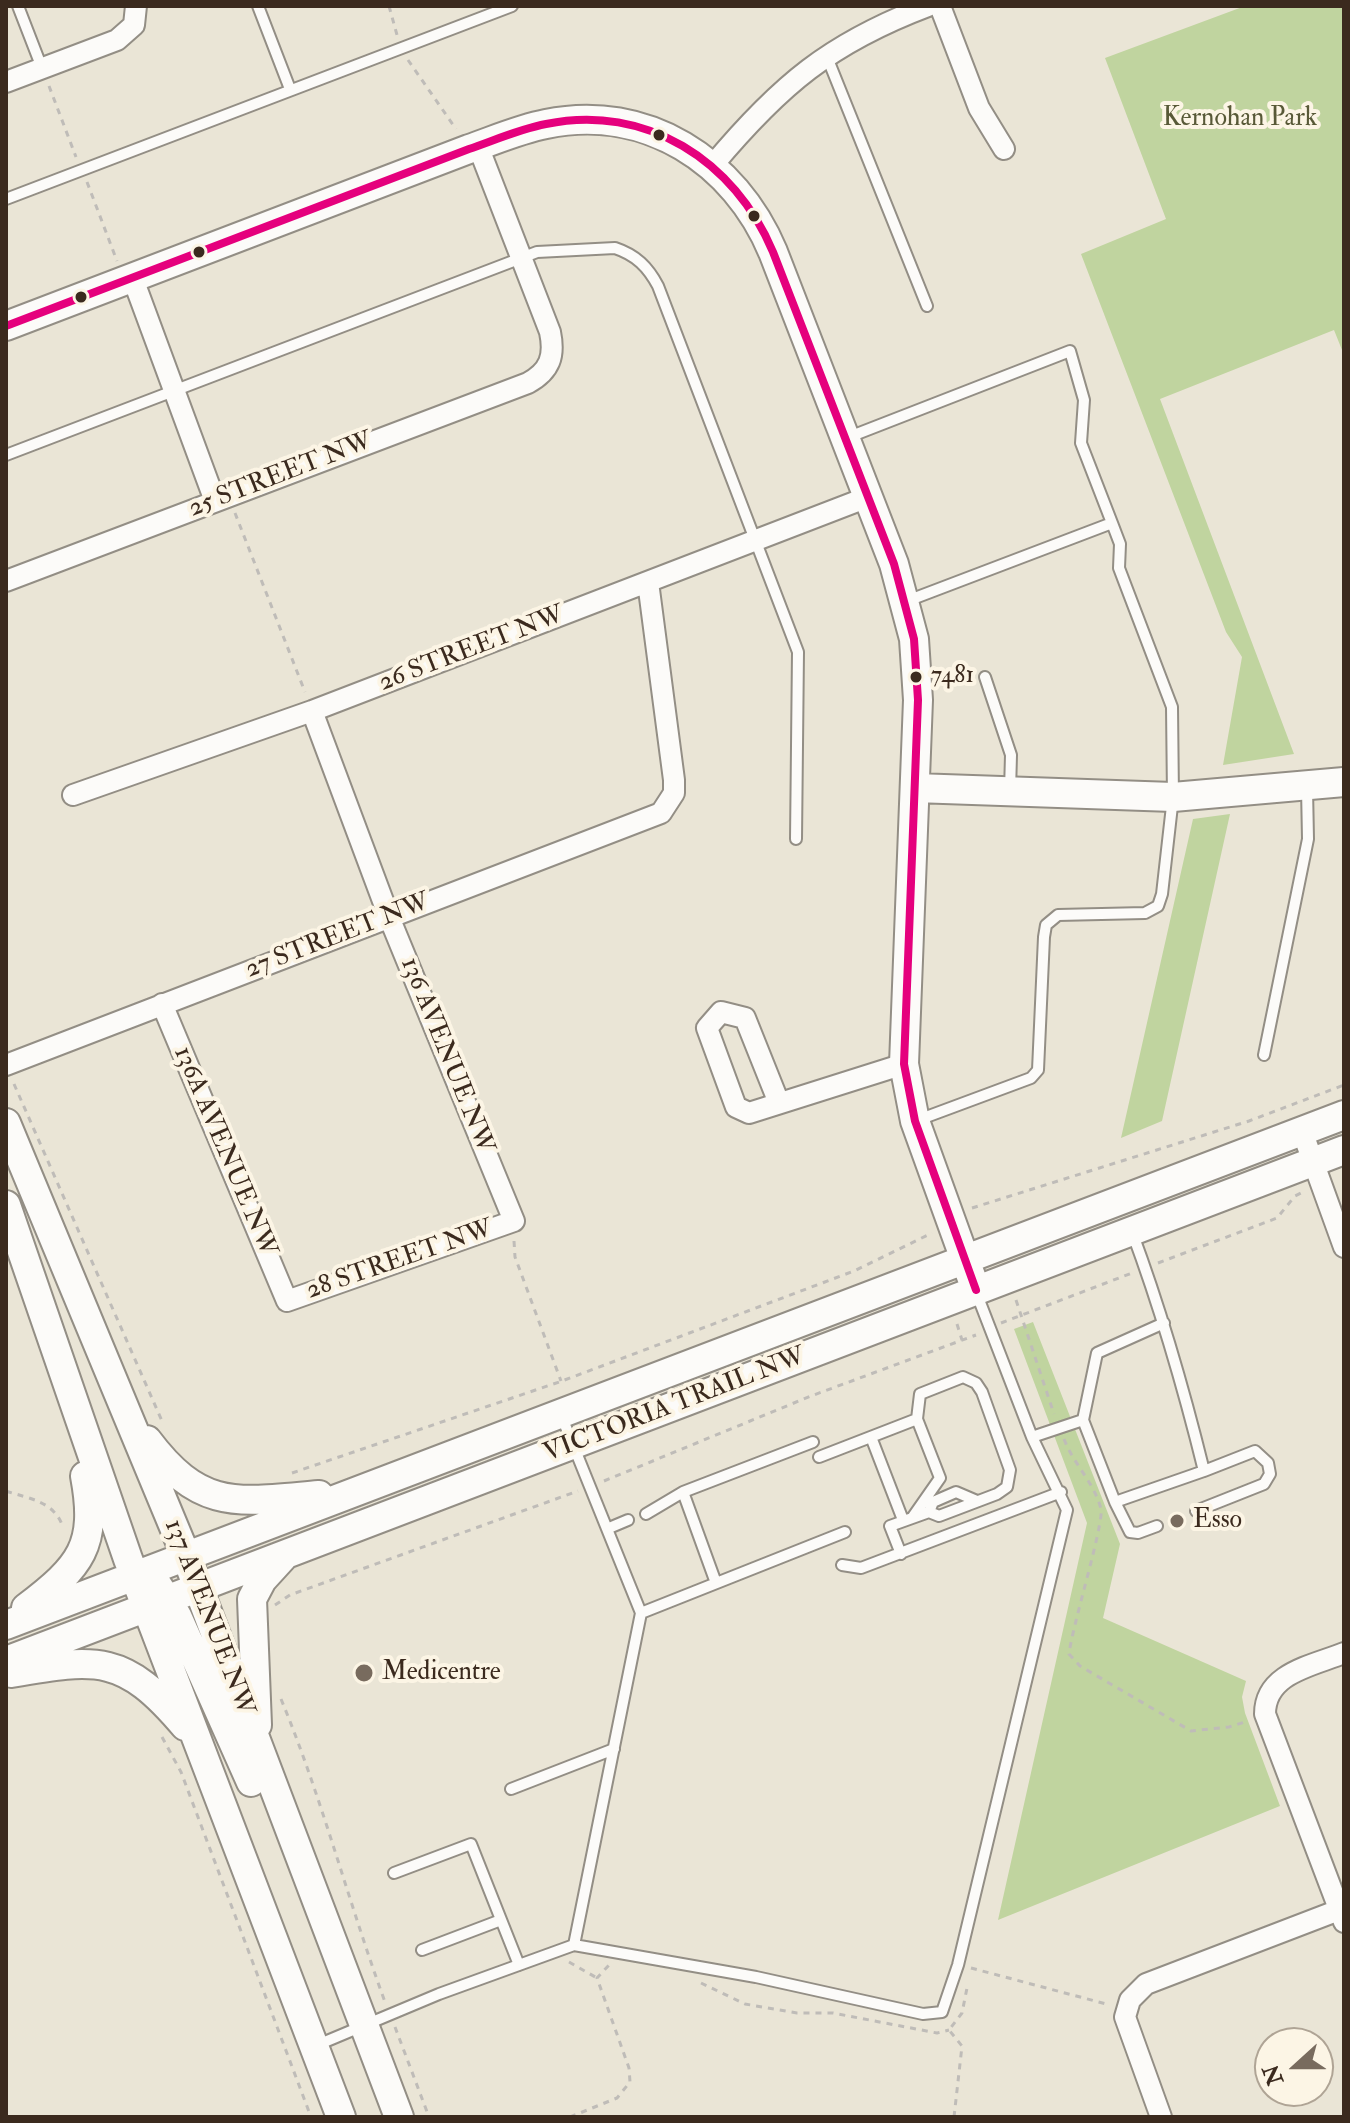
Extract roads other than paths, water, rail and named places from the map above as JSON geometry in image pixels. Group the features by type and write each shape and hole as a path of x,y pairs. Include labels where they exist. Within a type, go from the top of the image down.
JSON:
{"main road":[{"path":"6,326 525,129 601,119 650,130 675,139 713,165 733,184 763,226 905,601 917,668 904,1064 915,1121 976,1290"},
{"path":"915,788 1173,797 1307,788 1344,782"},
{"name":"VICTORIA TRAIL NW","path":"6,1624 1344,1115"},
{"name":"137 AVENUE NW","path":"6,1123 186,1556 399,2117"},
{"name":"VICTORIA TRAIL NW","path":"6,1661 1132,1230 1316,1174 1344,1150"},
{"name":"137 AVENUE NW","path":"6,1205 71,1400 135,1576 157,1603 197,1739 341,2117"},
{"path":"6,1624 65,1578 75,1566 88,1537 91,1510 71,1400"},
{"path":"129,1415 170,1467 200,1491 216,1497 259,1500 352,1492"},
{"path":"259,1753 252,1599 262,1580 286,1554"},
{"path":"157,1603 336,1955"},
{"path":"6,1674 69,1663 108,1665 130,1674 158,1695 197,1739"}],"street":[{"path":"6,82 127,33 134,25 136,6"},
{"path":"713,165 763,107 826,55 882,24 928,6"},
{"path":"940,6 979,108 1004,149"},
{"path":"474,148 522,258"},
{"name":"25 STREET NW","path":"6,581 528,383 550,364 553,352 550,332 522,258"},
{"path":"133,279 215,501"},
{"name":"26 STREET NW","path":"73,795 312,711 868,497"},
{"name":"27 STREET NW","path":"7,1065 653,818 668,805 674,780 648,582"},
{"name":"136 AVENUE NW","path":"312,711 389,917 514,1221"},
{"name":"136A AVENUE NW","path":"162,1004 287,1301"},
{"path":"779,1103 745,1018 721,1012 707,1028 736,1107 749,1113 904,1064"},
{"path":"1302,1131 1344,1247"},
{"name":"28 STREET NW","path":"287,1301 514,1221"},
{"path":"1161,2117 1129,2034 1126,2009 1146,1984 1342,1916 1266,1704 1285,1677 1344,1653"}],"lane":[{"path":"18,6 42,68"},
{"path":"258,6 290,89"},
{"path":"6,199 512,6"},
{"path":"826,55 927,306"},
{"path":"6,455 537,252 615,248 638,258 650,271 798,652 796,839"},
{"path":"845,439 1070,351 1084,400 1081,443 1120,544 1119,568 1172,707 1173,797 1158,906 1145,913 1058,915 1046,925 1038,1070 1031,1078 915,1121"},
{"path":"905,601 1112,523"},
{"path":"985,677 1011,755 1010,793"},
{"path":"1264,1055 1308,839 1307,788"},
{"path":"1132,1230 1164,1323 1204,1471"},
{"path":"312,2047 574,1945 756,1977 923,2014 942,2012 958,1965 1067,1510 1032,1437 976,1290"},
{"path":"1157,1526 1138,1533 1130,1532 1083,1420 1097,1353 1164,1323"},
{"path":"901,1554 890,1526 929,1512 939,1516 1007,1487 1010,1470 976,1383 963,1377 920,1394 917,1419 940,1478 907,1519"},
{"path":"560,1413 641,1613 574,1945"},
{"path":"819,1457 917,1419"},
{"path":"1032,1437 1083,1420"},
{"path":"871,1437 907,1519"},
{"path":"646,1514 683,1492 813,1442"},
{"path":"1115,1502 1255,1451 1268,1463 1270,1474 1264,1484 1196,1511"},
{"path":"683,1492 716,1583"},
{"path":"842,1565 861,1568 1061,1492"},
{"path":"609,1528 628,1520"},
{"path":"641,1613 845,1532"},
{"path":"511,1789 614,1749"},
{"path":"394,1873 471,1844 519,1965"},
{"path":"422,1950 501,1920"}],"place":[{"name":"7481","path":"916,677"},
{"name":"Esso","path":"1177,1521"},
{"name":"Medicentre","path":"364,1673"}],"park label":[{"name":"Kernohan Park","path":"1240,119"}]}
